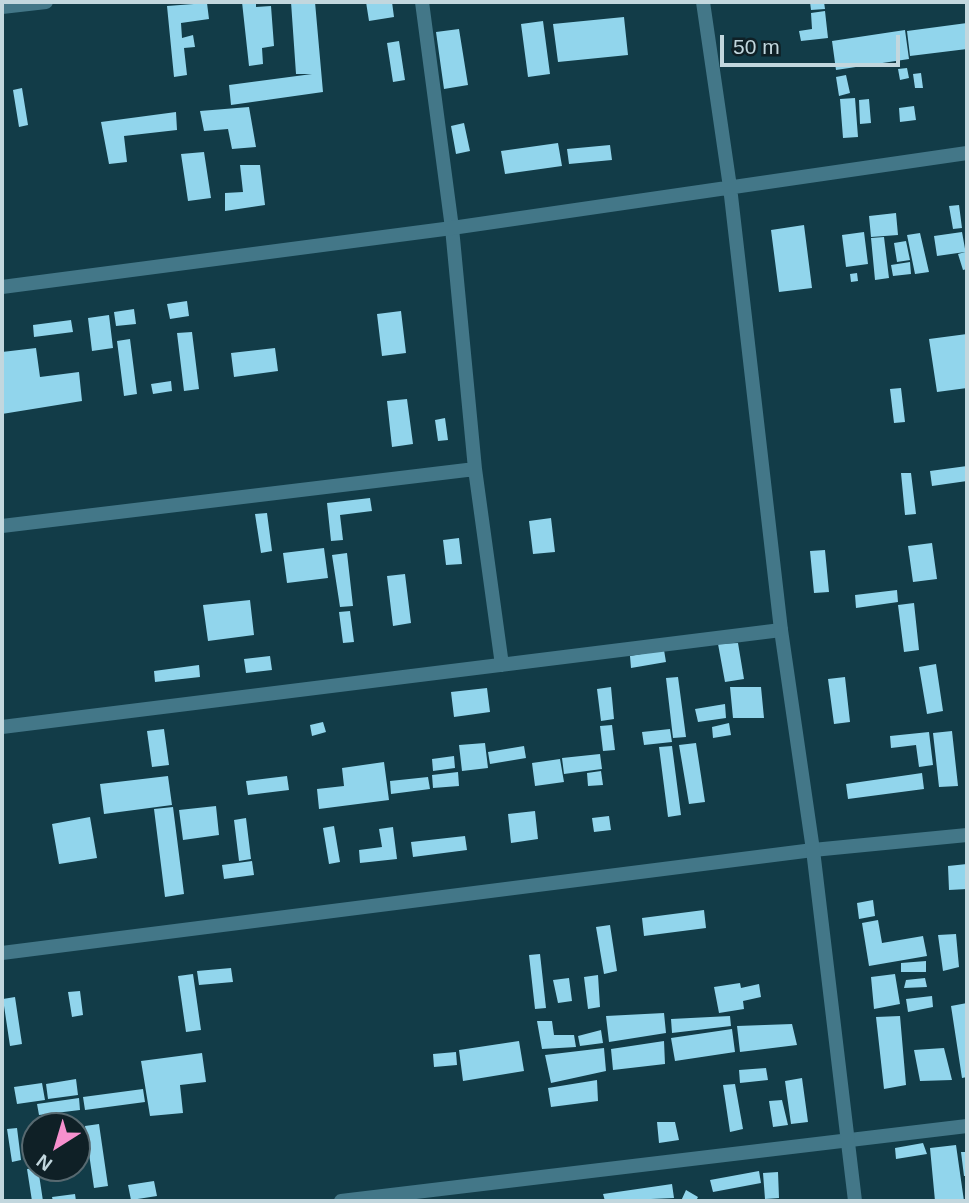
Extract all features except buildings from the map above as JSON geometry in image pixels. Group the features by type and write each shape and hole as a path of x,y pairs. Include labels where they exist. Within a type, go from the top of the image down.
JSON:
{"street":[{"path":"2,7 46,2"},
{"path":"422,2 452,228 475,470 502,665"},
{"path":"703,2 730,187 781,631 813,850 855,1201"},
{"path":"2,287 452,228 967,153"},
{"path":"2,526 475,470"},
{"path":"2,727 781,631"},
{"path":"2,953 813,850 967,835"},
{"path":"341,1201 967,1126"}]}
